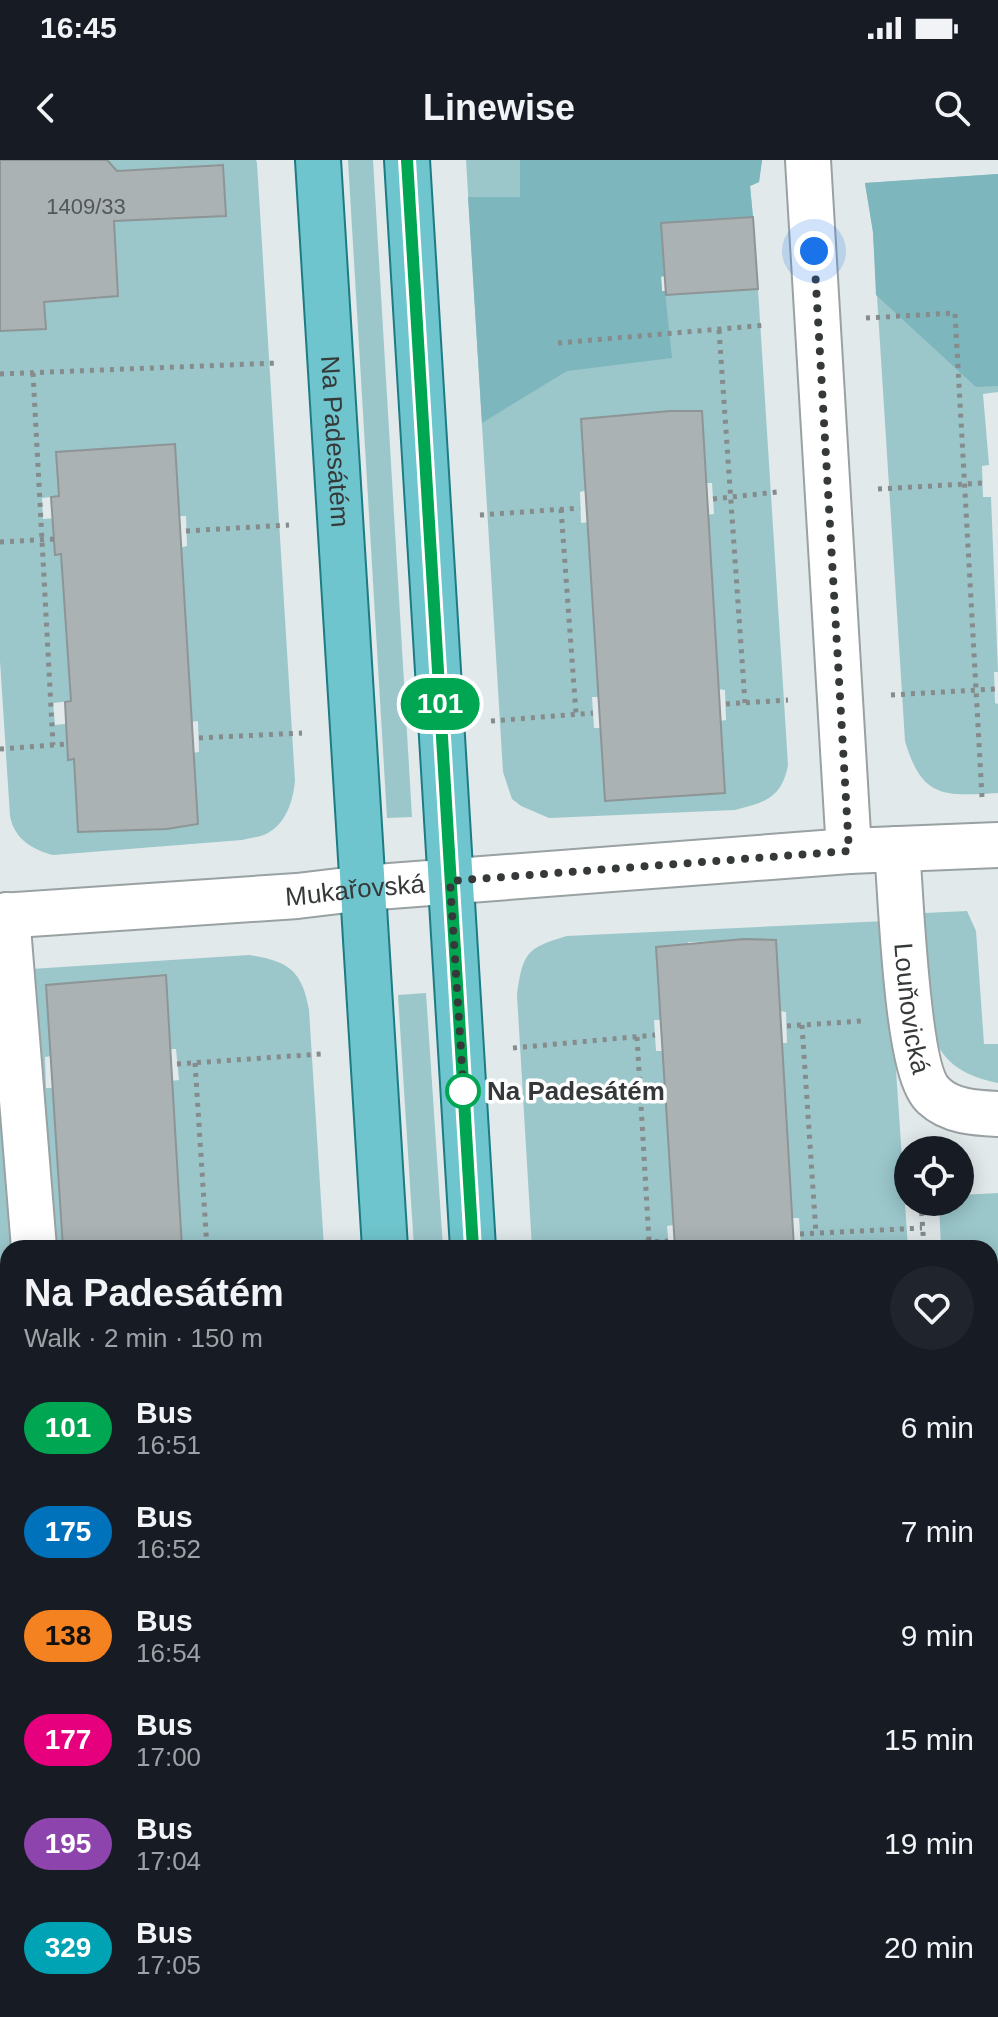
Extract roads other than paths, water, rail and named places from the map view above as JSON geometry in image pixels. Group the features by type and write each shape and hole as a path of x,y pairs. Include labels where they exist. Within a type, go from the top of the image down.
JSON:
{"main road":[{"name":"Na Padesátém","path":"318,160 385,1240"},
{"path":"407,160 472,1240"}],"street":[{"path":"808,160 849,851"},
{"name":"Mukařovská","path":"4,916 897,849 990,827"},
{"name":"Louňovická","path":"897,849 911,1017 920,1071 934,1096 965,1111 998,1114"},
{"path":"4,916 33,1240"}],"place":[{"name":"Na Padesátém","path":"463,1091"}]}
